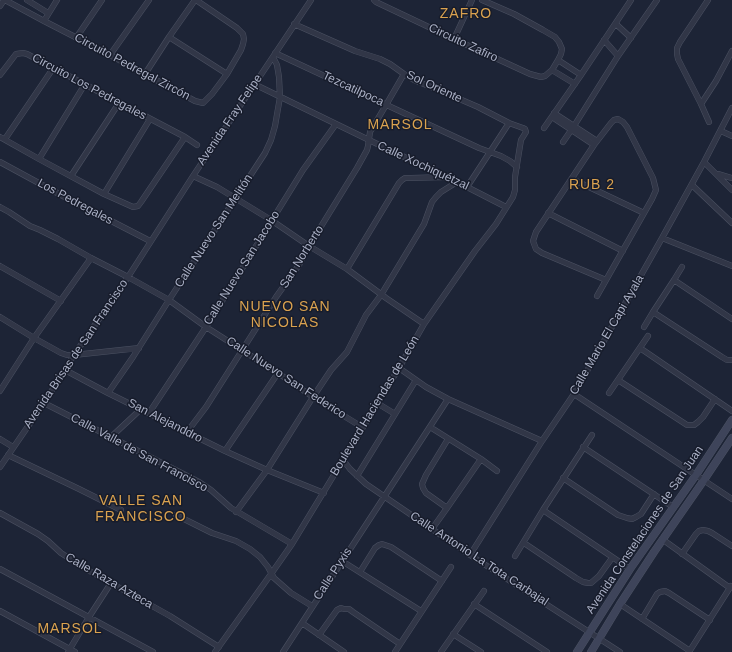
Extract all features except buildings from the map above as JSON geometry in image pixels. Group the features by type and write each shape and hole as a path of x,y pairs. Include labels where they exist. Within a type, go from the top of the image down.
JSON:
{"street":[{"path":"0,6 5,0"},
{"name":"Circuito Pedregal Zircón","path":"5,0 195,101 203,103 227,74 241,50 243,44 243,34 237,28 196,0"},
{"path":"27,0 48,13"},
{"path":"44,21 57,0"},
{"path":"76,38 102,0"},
{"path":"110,55 149,0"},
{"path":"145,74 169,37 196,0"},
{"name":"Avenida Fray Felipe","path":"150,241 311,0"},
{"name":"Circuito Zafiro","path":"374,0 454,39 536,76 545,76 552,70"},
{"path":"454,39 472,0"},
{"path":"482,0 514,14 555,37 560,42 561,54 552,70 575,84"},
{"path":"544,128 632,0"},
{"path":"563,142 618,56 657,0"},
{"path":"708,0 680,42 677,48 677,54 678,59 709,122"},
{"name":"Sol Oriente","path":"294,24 354,51 380,59 414,80 525,129 526,132 521,140 518,155"},
{"path":"616,24 631,38"},
{"path":"169,37 227,74"},
{"path":"604,40 618,56"},
{"path":"701,104 716,81 732,51"},
{"name":"Circuito Los Pedregales","path":"0,75 13,57 19,53 27,54 185,137 197,145"},
{"name":"Calle Nuevo San Melitón","path":"108,393 134,357 169,300 265,153 275,126 280,97 279,77 274,55"},
{"name":"Tezcatilpoca","path":"274,55 504,158 517,167"},
{"path":"558,60 581,76"},
{"path":"54,67 2,138 104,194 130,206 138,206 185,137"},
{"name":"San Norberto","path":"187,432 206,407 276,297 299,265 367,150 370,132 404,74"},
{"path":"39,159 85,84"},
{"name":"Calle Xochiquétzal","path":"254,84 448,177 506,207"},
{"path":"71,176 119,103"},
{"name":"Calle Mario El Capi Ayala","path":"470,555 542,441 574,394 692,184 732,108"},
{"path":"553,115 596,143"},
{"path":"104,194 150,119"},
{"path":"597,296 623,251 656,190 655,183 623,122 618,120 614,120 596,143 548,213 534,236 533,241 536,249 542,253 606,280"},
{"path":"467,187 509,123"},
{"name":"Calle Nuevo San Jacobo","path":"149,413 206,327 303,170 336,124"},
{"path":"721,131 732,136"},
{"name":"Boulevard Haciendas de León","path":"215,652 292,544 399,368 424,324 513,197 516,186 515,177 518,155"},
{"name":"Los Pedregales","path":"0,162 150,241"},
{"path":"704,162 732,190"},
{"path":"716,174 732,178"},
{"path":"193,176 212,184 271,220 309,246 347,269 381,295 424,324"},
{"path":"347,269 399,183 405,178 448,177"},
{"path":"572,179 644,213"},
{"path":"236,512 267,470 331,370 347,352 366,315 381,295 424,224 432,202 436,197 457,182"},
{"path":"692,184 732,223"},
{"name":"Calle Nuevo San Federico","path":"0,207 30,226 58,239 169,300 206,327 362,427"},
{"path":"548,213 623,251"},
{"path":"662,238 732,266"},
{"name":"Avenida Brisas de San Francisco","path":"0,467 44,403 74,355 128,277 150,241"},
{"path":"0,391 34,338 91,258"},
{"path":"0,266 61,301"},
{"path":"644,327 682,267"},
{"path":"674,280 732,319"},
{"path":"653,312 722,357 727,360 732,360"},
{"path":"0,318 67,355 139,348"},
{"path":"608,393 648,336"},
{"path":"640,348 732,411"},
{"path":"399,368 426,387 448,399 542,441"},
{"name":"San Alejanddro","path":"65,370 225,451 324,493"},
{"path":"225,451 278,373"},
{"path":"357,476 416,380"},
{"path":"618,380 687,426 694,425 703,418 715,399"},
{"path":"574,394 732,499"},
{"name":"Calle Pyxis","path":"283,652 448,399"},
{"name":"Calle Valle de San Francisco","path":"44,403 199,482 211,490 236,512 292,544"},
{"path":"377,403 395,414"},
{"path":"111,437 141,409"},
{"name":"Avenida Constelaciones de San Juan","path":"577,652 630,569 696,475 732,420"},
{"path":"430,427 481,459 497,471"},
{"path":"515,556 551,496 592,435"},
{"name":"Avenida Constelaciones de San Juan","path":"591,652 662,539 732,438"},
{"path":"0,439 13,447"},
{"path":"447,508 426,493 422,484 448,439"},
{"path":"584,447 673,506"},
{"path":"8,455 120,510"},
{"path":"432,529 481,459"},
{"name":"Calle Antonio La Tota Carbajal","path":"343,460 366,484 470,555 620,652"},
{"path":"564,478 618,515 632,519 641,514 654,494"},
{"path":"543,510 630,569"},
{"name":"Calle Raza Azteca","path":"0,513 38,534 61,553 86,570 170,616 219,646"},
{"path":"176,515 212,533 236,541 250,549 260,557 274,578 283,587 312,606"},
{"path":"682,554 696,534 703,530 712,533 732,546"},
{"path":"620,604 690,652 720,606 731,586 662,539"},
{"path":"524,543 576,578 588,583 591,583 600,576 612,558"},
{"path":"360,572 375,548 382,544 391,547 442,580"},
{"path":"342,560 421,611"},
{"path":"395,652 451,567"},
{"path":"0,569 153,652"},
{"path":"69,650 111,583"},
{"path":"441,652 484,591"},
{"path":"642,619 657,594 665,591 710,620"},
{"path":"474,604 547,652"},
{"path":"319,635 337,610 341,608 349,609 400,644"},
{"path":"0,611 75,652"},
{"path":"302,623 344,652"},
{"path":"453,634 481,652"}],"district":[{"name":"ZAFRO","path":"466,14"},
{"name":"MARSOL","path":"400,125"},
{"name":"RUB 2","path":"592,185"},
{"name":"NUEVO SAN NICOLAS","path":"285,316"},
{"name":"VALLE SAN FRANCISCO","path":"141,510"},
{"name":"MARSOL","path":"70,629"}]}
